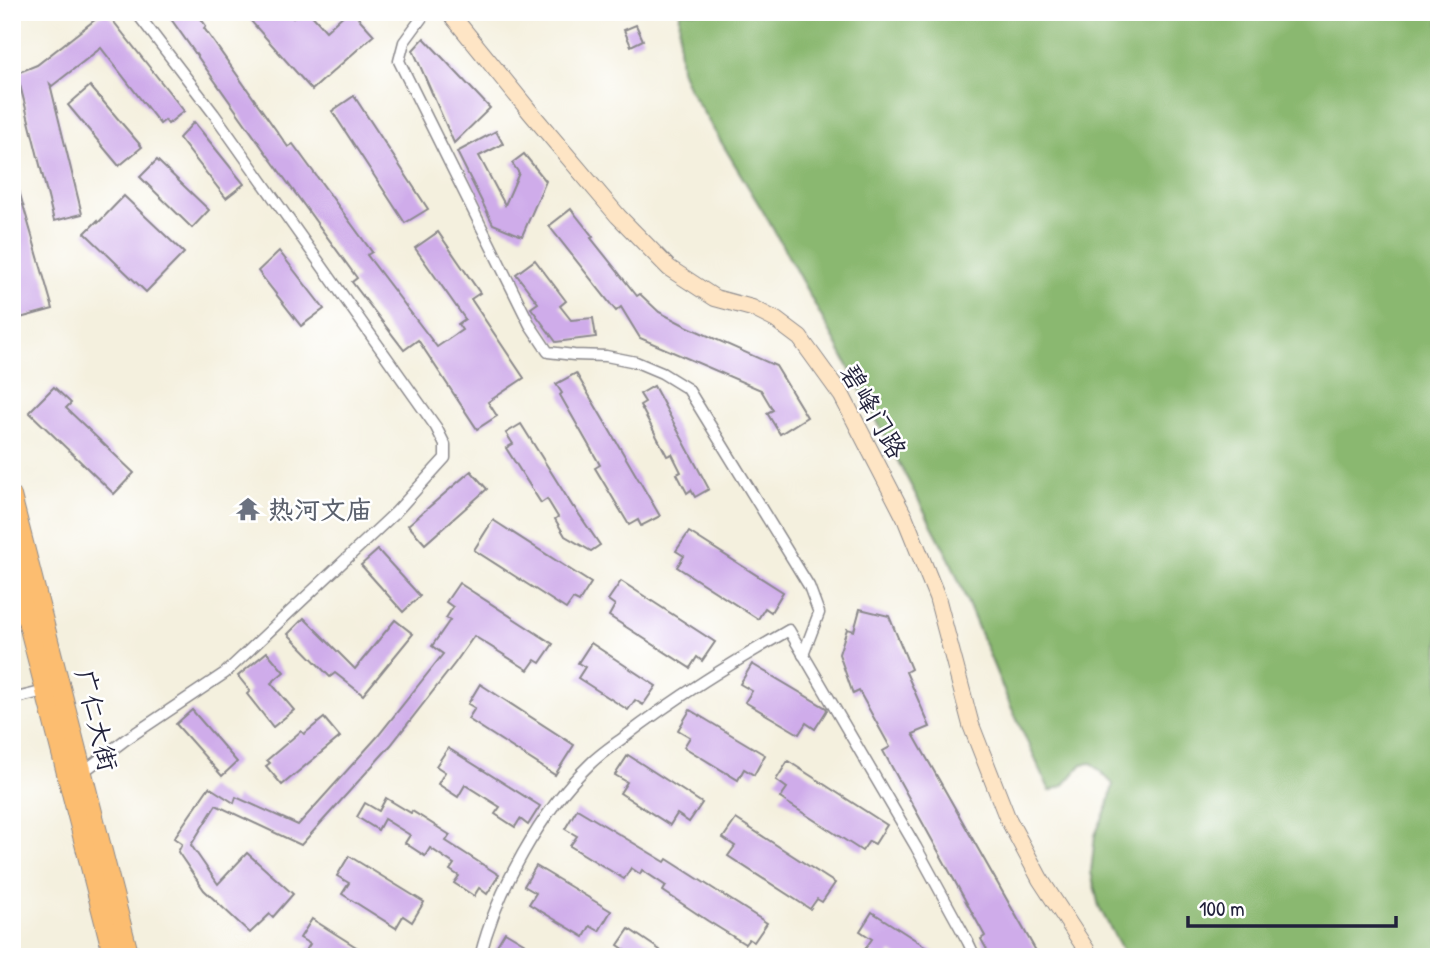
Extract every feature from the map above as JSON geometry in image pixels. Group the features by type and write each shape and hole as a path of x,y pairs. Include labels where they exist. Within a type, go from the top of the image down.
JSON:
{"main road":[{"name":"广仁大街","path":"12,496 130,957"},
{"name":"广仁大街","path":"12,562 113,957"}],"street":[{"path":"83,772 125,740 225,673 395,513 445,458 445,445 436,427 214,114 136,12"},
{"path":"426,12 404,42 399,61 530,325 548,352 606,356 636,362 662,373 688,389 809,586 819,613 803,654"},
{"name":"碧峰门路","path":"450,12 618,216 669,268 715,298 752,308 776,320 800,338 842,396 905,518 937,597 971,725 1007,817 1040,879 1091,957"},
{"path":"480,957 508,880 519,860 556,803 590,763 644,721 722,668 789,630 922,859 975,957"},
{"path":"12,699 45,691"}],"green space":[{"path":"680,12 1439,12 1439,957 1126,957 1099,907 1091,872 1095,835 1108,806 1113,784 1092,763 1082,764 1063,786 1050,791 1007,698 950,560 767,218 688,87 681,69"}],"building":[{"path":"105,12 184,111 168,124 165,120 160,124 101,48 52,86 50,84 82,214 54,221 17,73 37,65"},
{"path":"166,12 196,12 206,26 204,28 288,147 293,144 372,252 367,255 437,347 462,330 458,324 465,319 415,248 438,232 480,293 471,299 524,378 488,402 497,416 477,429 418,340 404,350 352,282 357,278"},
{"path":"243,12 287,12 293,18 299,12 309,12 326,31 347,12 353,12 374,35 312,90"},
{"path":"636,25 643,40 631,46 624,30"},
{"path":"424,38 490,108 454,143 413,50"},
{"path":"90,86 142,147 119,166 68,105"},
{"path":"354,96 428,209 405,223 332,111"},
{"path":"194,122 244,184 226,198 179,138"},
{"path":"496,131 503,144 479,156 505,205 519,173 512,163 524,154 546,181 522,236 493,224 457,152"},
{"path":"157,160 209,210 192,228 140,177"},
{"path":"15,177 53,309 20,318 13,296 17,295 12,279 12,178"},
{"path":"124,196 184,253 146,292 85,233"},
{"path":"571,209 637,296 640,294 659,312 686,326 776,366 807,417 780,434 767,413 773,410 761,390 640,338 621,307 616,311 549,226"},
{"path":"279,251 324,309 301,326 258,271"},
{"path":"535,260 566,301 560,306 571,320 593,318 596,337 556,342 531,308 538,303 516,274"},
{"path":"576,373 660,516 641,526 638,520 629,525 595,468 600,465 560,395 562,393 556,384"},
{"path":"654,386 709,489 695,497 691,490 687,493 677,474 681,472 672,454 667,456 640,405 645,402 640,394"},
{"path":"54,387 71,403 66,408 134,473 114,494 29,412"},
{"path":"521,424 600,545 591,551 565,536 547,499 541,503 506,448 513,444 506,433"},
{"path":"471,471 487,489 425,544 408,525"},
{"path":"493,520 591,583 579,602 573,599 566,609 474,550"},
{"path":"689,532 783,592 771,612 765,608 758,619 677,567 684,556 676,551"},
{"path":"378,550 420,596 403,612 361,565"},
{"path":"621,581 715,642 702,661 697,657 690,668 609,616 615,605 608,600"},
{"path":"459,583 553,644 540,663 535,660 528,670 474,636 391,745 301,845 216,805 191,845 218,884 247,853 293,894 273,917 270,914 250,933 204,890 178,852 182,844 174,838 209,787 234,803 236,797 298,825 378,736 443,654 432,646 450,620 446,618 453,607 446,602"},
{"path":"860,609 889,616 911,669 906,672 930,727 913,734 1036,951 1026,957 991,957 981,939 985,936 883,751 890,747 859,691 853,694 839,654 847,629 854,631"},
{"path":"304,618 355,669 395,620 413,634 363,695 335,673 330,677 288,634"},
{"path":"591,643 656,686 643,705 635,700 628,710 578,678 585,667 578,663"},
{"path":"267,652 284,672 271,683 294,710 273,727 247,694 250,691 238,676"},
{"path":"752,664 826,708 815,729 806,723 799,734 745,702 752,691 740,684"},
{"path":"480,684 574,745 555,775 468,719 475,708 468,704"},
{"path":"192,710 237,762 222,776 176,724"},
{"path":"690,710 765,755 754,775 744,769 738,780 684,747 690,737 678,730"},
{"path":"324,718 340,737 282,785 266,766 270,763 267,760 301,731 304,734"},
{"path":"448,748 540,806 528,825 520,819 515,827 495,814 500,807 465,785 458,797 438,784 445,772 436,766"},
{"path":"628,755 702,803 689,822 677,814 670,825 620,793 627,782 615,775"},
{"path":"788,761 887,825 875,844 869,841 862,851 780,798 787,788 776,780"},
{"path":"386,798 450,835 446,841 499,875 487,894 479,888 474,896 454,883 459,876 450,870 454,864 430,848 425,856 405,843 410,835 384,819 378,830 357,817 365,803 379,811"},
{"path":"577,809 665,862 667,859 767,923 754,942 749,939 745,944 663,891 666,886 642,870 640,874 631,868 624,879 570,846 577,836 565,829"},
{"path":"736,819 835,883 822,902 817,899 810,909 728,856 735,846 723,838"},
{"path":"349,856 424,902 412,922 403,916 396,928 342,894 349,883 337,876"},
{"path":"536,866 611,911 599,931 590,926 584,937 529,904 536,893 524,886"},
{"path":"872,912 942,957 899,957 891,952 888,957 876,957 865,949 872,939 860,931"},
{"path":"312,919 372,957 302,957 310,944 300,938"},
{"path":"629,929 660,950 656,957 635,957 618,945"},
{"path":"505,932 547,957 502,957 493,952"}],"place":[{"name":"热河文庙","path":"248,509"}]}
